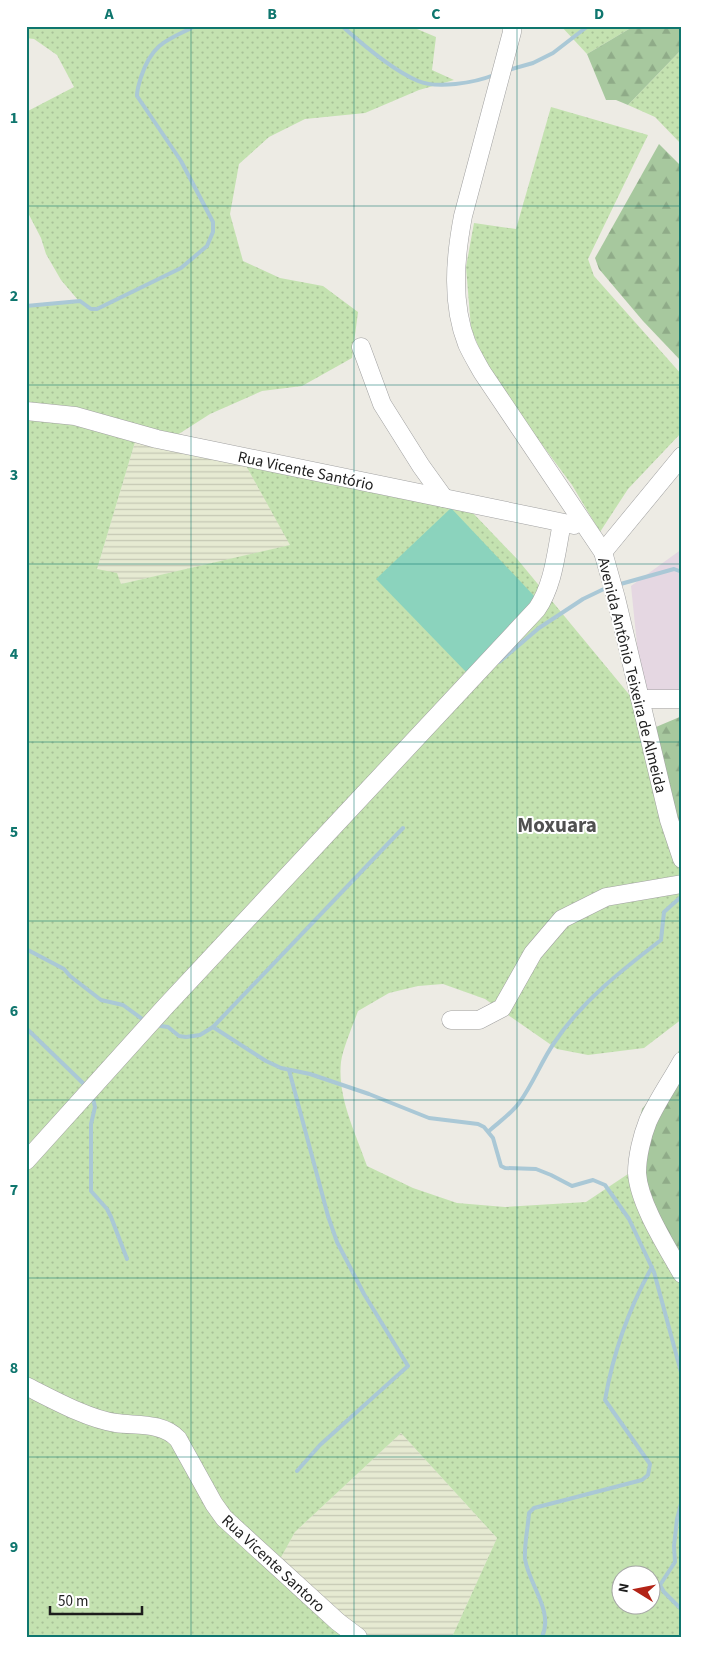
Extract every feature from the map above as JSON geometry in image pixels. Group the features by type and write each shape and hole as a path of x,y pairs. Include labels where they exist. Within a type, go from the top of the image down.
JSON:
{"street":[{"name":"Avenida Antônio Teixeira de Almeida","path":"512,26 463,216 456,266 457,311 467,344 482,372 603,552 616,598 669,820 682,859"},
{"path":"361,347 382,404 421,466 444,498"},
{"name":"Rua Vicente Santório","path":"26,411 74,416 157,438 587,528"},
{"path":"603,552 682,456"},
{"path":"26,1161 165,1007 537,609 545,598 549,585 562,523"},
{"path":"640,700 682,699"},
{"path":"451,1020 479,1020 502,1008 533,953 562,919 606,897 682,884"},
{"path":"682,1061 648,1121 640,1150 638,1174 643,1196 661,1236 682,1274"},
{"name":"Rua Vicente Santoro","path":"26,1386 99,1419 163,1428 171,1432 178,1439 214,1504 224,1518 338,1622 358,1637"}],"shaded area":[{"path":"682,549 682,692 642,693 631,586"}],"green space":[{"path":"26,26 410,26 436,37 432,70 454,80 419,90 365,113 305,119 269,137 239,164 230,214 243,261 280,278 323,286 358,312 352,358 302,386 262,391 210,414 160,446 135,442 97,569 117,573 121,584 290,545 244,462 471,511 518,560 656,727 666,781 682,848 682,1019 644,1048 588,1055 557,1049 485,999 443,984 418,986 389,993 358,1011 344,1050 341,1062 341,1075 348,1115 367,1166 413,1188 457,1203 505,1207 586,1202 628,1174 682,1260 682,1637 452,1637 497,1538 401,1433 295,1532 279,1561 363,1633 371,1637 26,1637 26,306 78,300 61,280 46,254 41,238 26,209 26,112 74,87 57,55 34,39 26,38"},
{"path":"561,26 634,26 587,54"},
{"path":"634,26 682,26 682,49 628,105 616,100 606,100 587,54"},
{"path":"682,49 682,145 655,117 628,105"},
{"path":"551,107 648,135 588,259 594,276 682,375 682,432 628,489 600,532 572,485 489,373 471,328 466,267 474,223 516,229"},
{"path":"659,144 682,167 682,362 643,321 599,269 595,258"},
{"path":"135,442 244,462 291,545 121,584 97,569"},
{"path":"451,508 536,598 467,673 376,579"},
{"path":"682,716 682,848 666,781 656,727"},
{"path":"682,1045 682,1260 628,1174 642,1109 659,1088"},
{"path":"401,1433 497,1538 452,1637 371,1637 363,1633 279,1561 295,1532"}],"waterway":[{"path":"26,306 80,301 91,309 97,309 181,268 207,246 213,232 213,222 181,161 137,96 145,66 155,50 176,35 196,26"},
{"path":"342,26 388,64 418,81 445,85 494,75"},
{"path":"508,70 533,63 553,53 588,26"},
{"path":"617,585 674,569 682,572"},
{"path":"499,662 539,628 583,599 608,587"},
{"path":"154,1025 168,1027 179,1036 186,1037 200,1035 213,1027 403,828"},
{"path":"489,1131 519,1103 554,1043 577,1013 603,987 661,940 664,912 682,896"},
{"path":"26,949 64,969 70,976 101,1000 123,1005 145,1021"},
{"path":"213,1027 266,1061 281,1068 310,1074 369,1094 429,1118 478,1124 484,1127 493,1138 501,1166 505,1168 536,1169 572,1186 593,1180 605,1185 629,1219 654,1272 682,1376"},
{"path":"26,1028 87,1087"},
{"path":"289,1070 328,1216 337,1242 364,1294 408,1366 320,1445 297,1471"},
{"path":"92,1095 95,1107 91,1124 91,1191 107,1209 127,1259"},
{"path":"542,1637 545,1617 525,1559 529,1513 534,1508 642,1480 648,1475 650,1464 605,1400 612,1366 629,1315 652,1267"},
{"path":"682,1500 677,1519 674,1546 675,1562 660,1585 664,1592 682,1610"}],"district":[{"name":"Moxuara","path":"557,825"}]}
